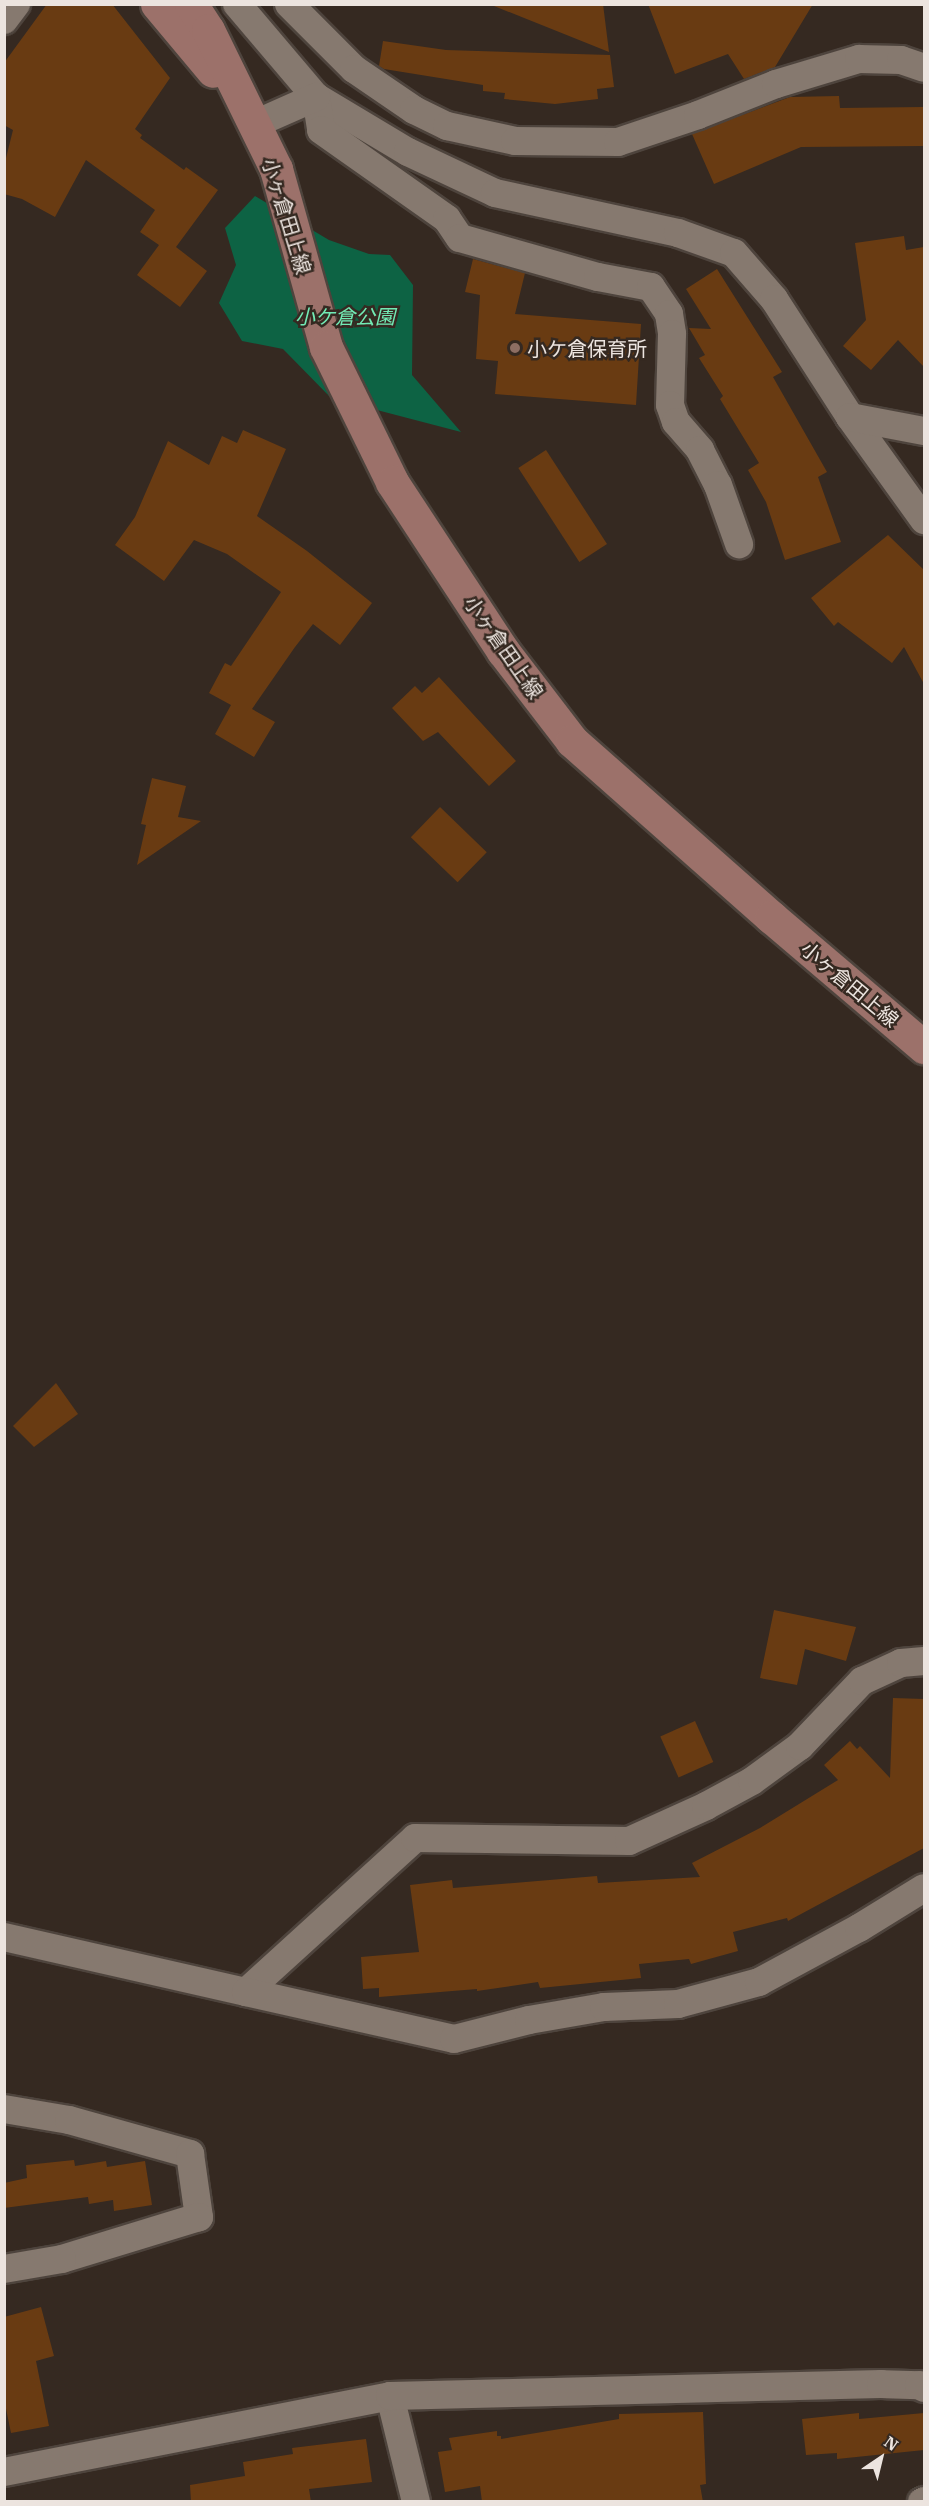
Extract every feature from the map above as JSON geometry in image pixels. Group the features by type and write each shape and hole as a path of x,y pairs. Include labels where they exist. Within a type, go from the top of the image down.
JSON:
{"main road":[{"name":"小ヶ倉田上線","path":"157,4 255,124"},
{"name":"小ヶ倉田上線","path":"191,4 208,30 276,169 326,347 392,482 503,651 573,741 771,917 924,1047"}],"street":[{"path":"4,20 16,4"},
{"path":"237,4 316,97 408,152 495,194 678,233 734,253 774,299 850,417 924,520"},
{"path":"289,4 354,69 414,110 447,126 515,141 618,142 698,115 776,84 859,59 901,60 924,68"},
{"path":"255,124 316,97"},
{"path":"316,97 321,130 447,219 460,238 598,277 651,286 669,315 672,334 670,405 676,422 700,450 718,484 739,544"},
{"path":"850,417 924,431"},
{"path":"246,1992 415,1838 629,1841 706,1806 752,1781 800,1746 862,1682 901,1663 924,1661"},
{"path":"4,1937 454,2039 529,2020 604,2007 678,2004 759,1982 859,1928 924,1888"},
{"path":"4,2109 69,2120 190,2154 199,2217 62,2259 4,2269"},
{"path":"4,2472 390,2396 881,2384 919,2385 924,2388"},
{"path":"390,2396 416,2502"}],"green space":[{"name":"小ケ倉公園","path":"255,196 329,240 369,254 390,255 413,285 412,375 461,432 331,398 283,349 242,341 219,303 236,265 225,228"}],"building":[{"path":"47,4 112,4 170,78 135,129 142,135 140,138 184,170 186,167 218,190 176,247 207,271 180,307 137,275 159,245 140,232 155,210 86,160 55,217 22,199 4,194 4,166 13,130 4,125 4,63"},
{"path":"494,4 603,4 609,52 494,6"},
{"path":"648,4 813,4 775,67 744,79 728,54 675,74"},
{"path":"383,41 446,50 610,55 614,87 597,89 598,99 555,104 504,99 505,93 483,91 483,85 384,69 379,66"},
{"path":"839,96 840,108 924,107 924,146 801,147 714,184 692,134 790,97"},
{"path":"904,236 906,250 924,247 924,367 898,340 871,370 843,346 866,320 855,243"},
{"path":"473,259 525,273 515,314 641,324 636,405 495,394 498,361 476,359 480,295 465,292"},
{"path":"717,269 782,372 773,377 827,472 818,477 841,542 785,560 766,502 748,470 759,463 720,399 723,396 699,358 705,355 689,328 711,329 686,289"},
{"path":"243,430 286,449 257,516 307,551 372,603 340,645 313,624 295,647 252,709 275,722 254,757 215,734 231,705 209,693 225,663 231,666 281,592 227,554 194,540 164,581 115,545 135,517 168,441 209,465 222,436 237,443"},
{"path":"546,450 607,544 579,562 518,468"},
{"path":"888,535 924,570 924,684 904,647 892,663 838,622 834,626 811,598"},
{"path":"439,677 516,761 489,786 438,732 423,741 392,708 415,686 422,693"},
{"path":"152,778 186,786 178,817 201,821 137,865 146,825 141,824"},
{"path":"440,807 487,852 458,882 411,837"},
{"path":"56,1383 78,1414 34,1447 13,1426"},
{"path":"774,1610 856,1627 846,1661 805,1649 797,1685 760,1678"},
{"path":"893,1698 924,1699 924,1848 788,1921 787,1918 733,1932 738,1951 691,1964 689,1959 639,1964 641,1978 540,1988 538,1982 477,1991 477,1989 379,1997 379,1988 363,1989 361,1957 419,1952 410,1885 452,1880 453,1888 597,1876 598,1883 700,1877 692,1863 760,1828 838,1780 824,1765 850,1741 857,1749 860,1746 890,1778"},
{"path":"695,1721 713,1762 679,1778 660,1736"},
{"path":"74,2160 75,2166 106,2161 107,2167 145,2161 152,2205 114,2211 113,2200 89,2204 88,2197 4,2208 4,2183 27,2178 26,2165"},
{"path":"41,2307 54,2356 36,2361 49,2426 11,2433 4,2399 4,2317"},
{"path":"703,2412 706,2484 700,2485 703,2502 482,2502 480,2486 445,2492 438,2452 452,2450 449,2438 497,2431 497,2436 501,2436 501,2439 619,2419 619,2414"},
{"path":"859,2413 859,2419 924,2413 924,2450 837,2459 837,2453 806,2455 802,2419"},
{"path":"366,2439 372,2482 309,2489 311,2502 191,2502 190,2485 245,2476 243,2462 293,2454 292,2448"}],"place":[{"name":"小ケ倉保育所","path":"515,348"}]}
